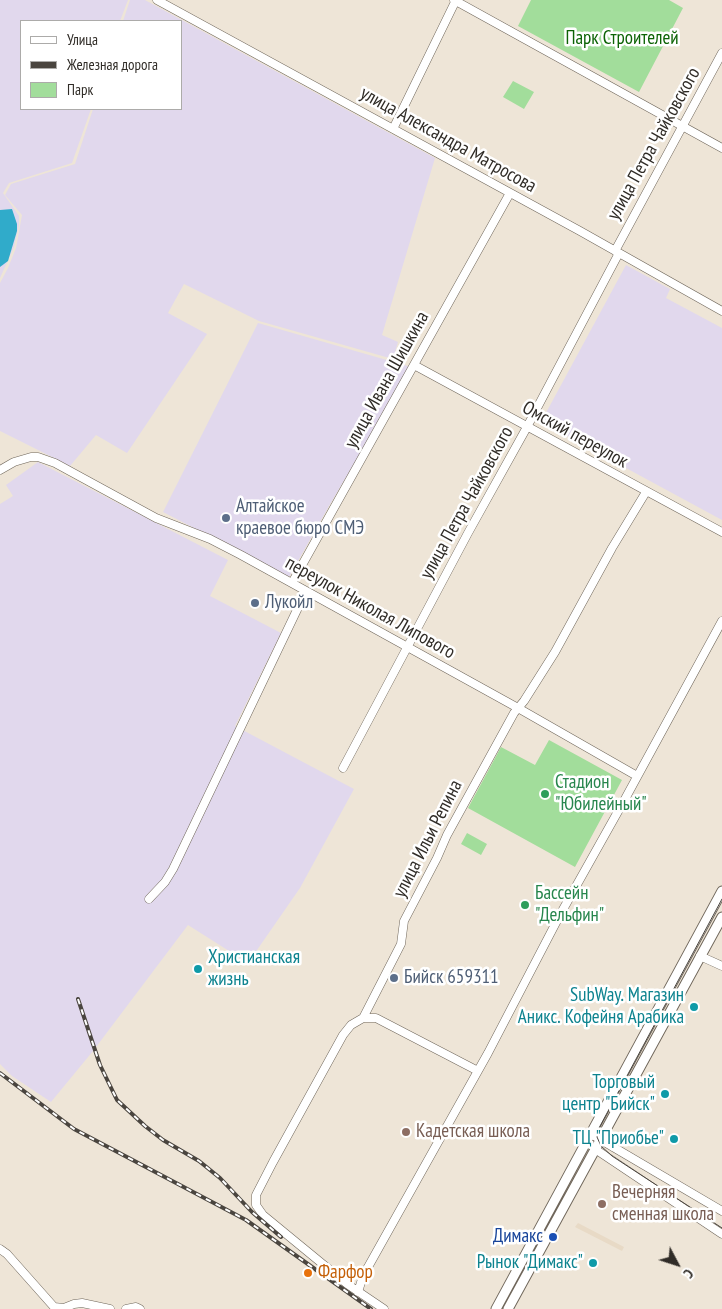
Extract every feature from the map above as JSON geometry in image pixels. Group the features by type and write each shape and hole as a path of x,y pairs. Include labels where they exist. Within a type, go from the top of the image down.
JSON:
{"main road":[{"path":"496,1309 722,891"},
{"path":"508,1309 722,917"},
{"path":"548,1212 558,1218"}],"street":[{"name":"улица Александра Матросова","path":"157,0 722,311"},
{"path":"393,129 455,0 722,148"},
{"name":"улица Петра Чайковского","path":"343,768 468,533 527,427 722,53"},
{"name":"улица Ивана Шишкина","path":"292,583 510,193"},
{"name":"Омский переулок","path":"414,365 722,532"},
{"name":"переулок Николая Липового","path":"0,470 26,458 34,457 61,466 156,518 210,539 292,583 637,776"},
{"name":"улица Ильи Репина","path":"358,1292 263,1215 256,1205 256,1195 338,1043 351,1025 363,1018 401,944 404,920 447,835 518,708 555,652 603,564 646,492"},
{"path":"149,899 165,882 177,861 306,591"},
{"path":"384,1309 358,1292 363,1276 478,1071 561,913 719,633 722,621"},
{"path":"700,956 722,966"},
{"path":"363,1018 376,1018 478,1071"},
{"path":"591,1134 722,1211"},
{"path":"595,1149 722,1234"},
{"path":"0,1249 53,1308 64,1308 82,1303 110,1309"},
{"path":"126,1309 136,1307 140,1309"}],"shaded area":[{"path":"0,0 128,0 120,20 20,20 20,110 91,110 72,163 9,183 3,193 19,216 19,225 14,247 0,278"},
{"path":"130,0 145,0 182,20 123,20"},
{"path":"182,20 435,158 382,335 398,342 393,359 259,321 184,284 168,313 207,334 127,453 96,435 70,466 0,431 0,283 16,248 22,215 5,195 11,184 75,164 93,110 182,110"},
{"path":"626,265 670,289 666,298 722,328 722,520 541,422"},
{"path":"258,323 411,367 289,577 163,512"},
{"path":"38,462 228,560 210,596 281,633 235,726 354,789 300,888 248,963 188,925 93,1051 51,1102 12,1076 0,1064 0,504 13,496 6,485"},
{"path":"578,1223 624,1247 622,1251 575,1227"}],"green space":[{"name":"Парк Строителей","path":"531,0 669,0 683,8 639,92 518,26"},
{"path":"513,81 534,92 524,109 503,97"},
{"name":"Стадион \"Юбилейный\"","path":"549,740 622,780 575,867 468,808 501,747 535,765"},
{"path":"467,833 487,844 481,855 461,844"}],"water":[{"path":"12,209 17,224 17,231 8,261 0,267 0,210"}],"tram line":[{"path":"722,899 599,1128 597,1137 601,1146 612,1156 722,1228"}],"railway":[{"path":"78,999 100,1065 117,1100 163,1140 199,1161 220,1178 252,1212 281,1237"},
{"path":"0,1073 74,1129 246,1220 371,1309"}],"place":[{"name":"Алтайское краевое бюро СМЭ","path":"226,518"},
{"name":"Лукойл","path":"255,603"},
{"name":"Стадион \"Юбилейный\"","path":"545,794"},
{"name":"Бассейн \"Дельфин\"","path":"525,905"},
{"name":"Христианская жизнь","path":"198,969"},
{"name":"Бийск 659311","path":"394,978"},
{"name":"SubWay. Магазин Аникс. Кофейня Арабика","path":"694,1007"},
{"name":"Торговый центр \"Бийск\"","path":"665,1094"},
{"name":"Кадетская школа","path":"406,1132"},
{"name":"ТЦ \"Приобье\"","path":"674,1139"},
{"name":"Вечерняя сменная школа","path":"602,1204"},
{"name":"Димакс","path":"553,1237"},
{"name":"Рынок \"Димакс\"","path":"593,1263"},
{"name":"Фарфор","path":"308,1273"}]}
